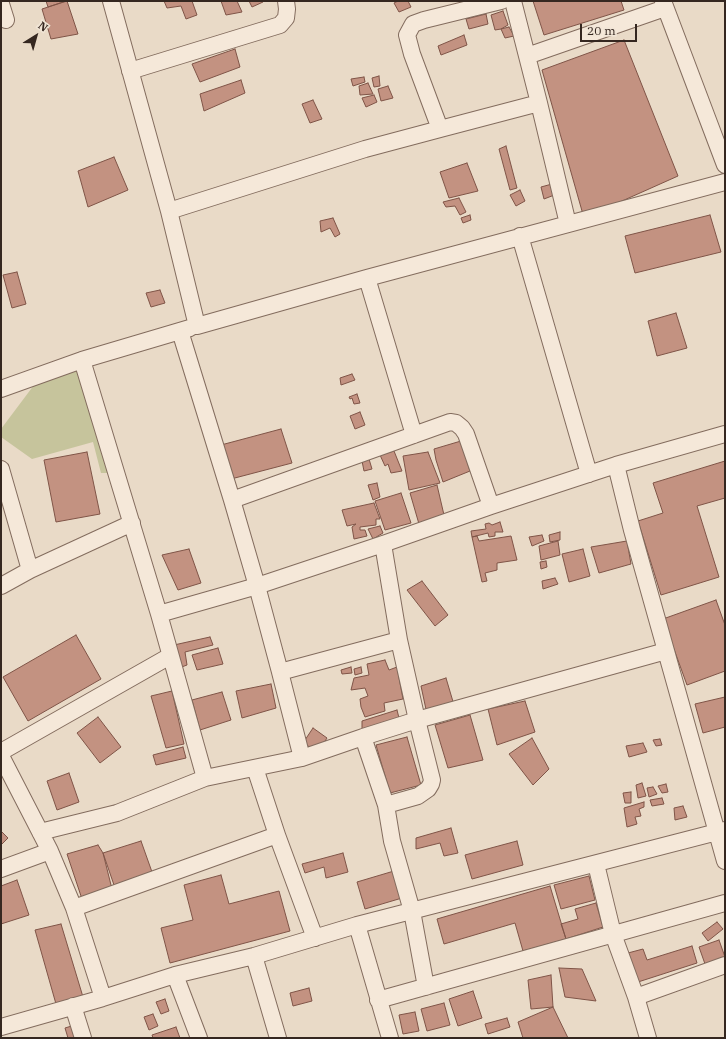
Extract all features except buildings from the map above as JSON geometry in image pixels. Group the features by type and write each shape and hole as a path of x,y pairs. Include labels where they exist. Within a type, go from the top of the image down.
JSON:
{"street":[{"path":"111,1 169,211 197,326"},
{"path":"130,71 280,25 286,18 286,1"},
{"path":"440,128 412,54 407,35 413,24 500,1"},
{"path":"513,1 528,56 568,224"},
{"path":"528,56 664,4 725,165"},
{"path":"169,211 365,149 539,103"},
{"path":"1,389 82,360 197,326 520,236 725,182"},
{"path":"520,236 589,474"},
{"path":"367,278 414,435"},
{"path":"180,331 257,586 302,758"},
{"path":"82,360 159,614 205,778"},
{"path":"232,500 450,422 456,423 466,434 492,506"},
{"path":"159,614 257,586 616,465 725,434"},
{"path":"616,465 666,651 721,831 725,861"},
{"path":"1,469 30,570"},
{"path":"1,586 30,570 132,524"},
{"path":"383,544 399,640 416,720 432,780 428,789 418,796 386,806"},
{"path":"280,672 399,640"},
{"path":"40,832 117,813 205,778 302,758 416,720 666,651"},
{"path":"1,752 170,656"},
{"path":"363,737 386,806 392,841 412,911 426,987"},
{"path":"1,756 6,779 40,832 50,851 74,908 103,998"},
{"path":"255,768 277,835 315,938"},
{"path":"1,1027 103,998 175,975 254,956 357,925 721,831"},
{"path":"74,908 277,835"},
{"path":"1,869 50,851"},
{"path":"596,864 613,934 636,997 648,1038"},
{"path":"378,1000 725,903"},
{"path":"357,925 390,1038"},
{"path":"254,956 278,1038"},
{"path":"636,997 725,964"},
{"path":"175,975 199,1038"},
{"path":"73,1006 83,1038"}],"shaded area":[{"path":"78,367 110,473 101,473 93,442 32,459 1,437 1,429 37,381"}]}
